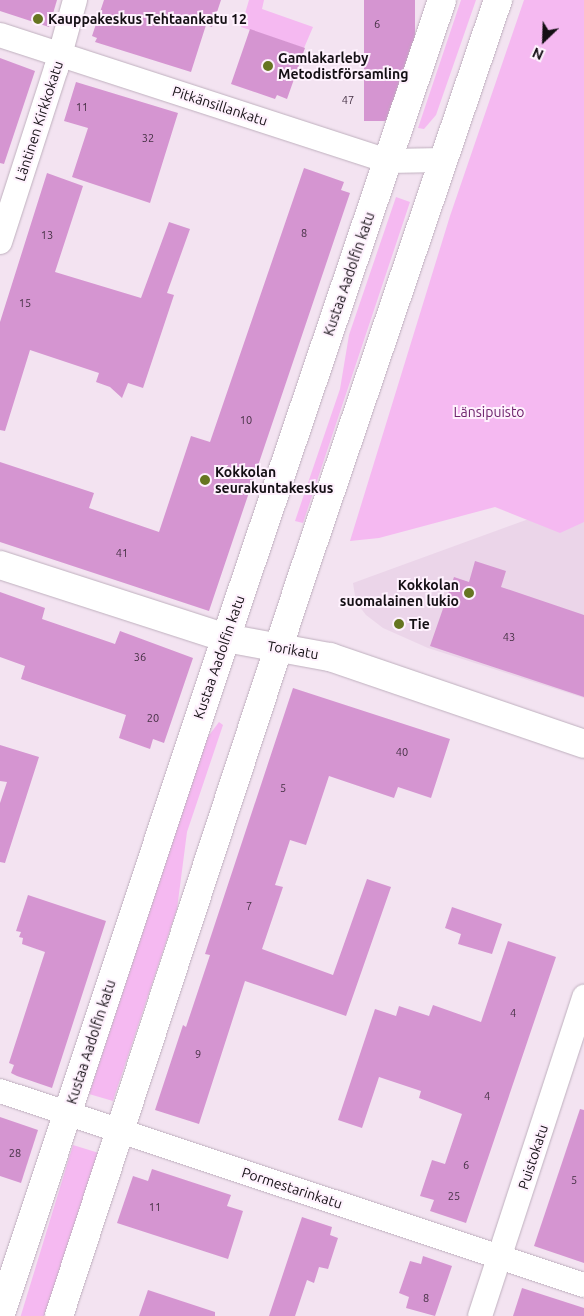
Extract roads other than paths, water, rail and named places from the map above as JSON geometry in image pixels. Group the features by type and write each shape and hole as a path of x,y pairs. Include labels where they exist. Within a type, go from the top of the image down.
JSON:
{"main road":[{"name":"Kustaa Aadolfin katu","path":"0,1316 226,638 442,0"},
{"path":"59,1316 280,648 498,0"},
{"name":"Torikatu","path":"0,566 226,638 330,657 584,744"}],"street":[{"name":"Läntinen Kirkkokatu","path":"0,242 60,54 75,0"},
{"name":"Pitkänsillankatu","path":"0,35 388,160 443,160"},
{"name":"Puistokatu","path":"480,1316 584,997"},
{"name":"Pormestarinkatu","path":"0,1091 584,1284"}],"place":[{"name":"Kauppakeskus Tehtaankatu 12","path":"38,19"},
{"name":"Gamlakarleby Metodistförsamling","path":"268,66"},
{"name":"Kokkolan seurakuntakeskus","path":"205,480"},
{"name":"Kokkolan suomalainen lukio","path":"469,593"},
{"name":"Tie","path":"399,624"}],"park label":[{"name":"Länsipuisto","path":"489,412"}]}
